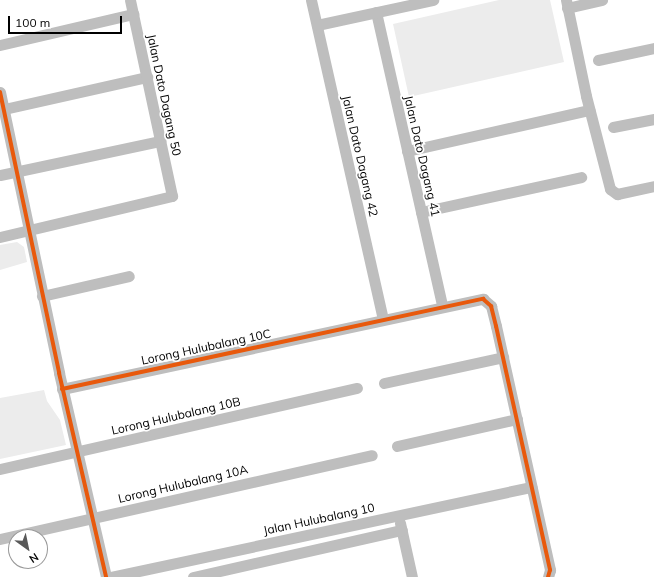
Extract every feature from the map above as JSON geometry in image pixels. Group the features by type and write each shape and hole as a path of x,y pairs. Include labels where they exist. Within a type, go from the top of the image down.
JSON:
{"street":[{"name":"Jalan Dato Dagang 50","path":"30,231 172,196 130,0"},
{"name":"Jalan Dato Dagang 42","path":"311,0 383,319"},
{"path":"317,25 433,0"},
{"path":"602,0 566,4 597,143 613,192 654,186"},
{"name":"Jalan Dato Dagang 41","path":"376,12 442,306"},
{"path":"0,45 133,14"},
{"path":"598,60 654,48"},
{"path":"2,109 147,77"},
{"path":"0,92 2,109 18,172 62,389 106,577"},
{"path":"407,151 589,110"},
{"path":"613,127 654,119"},
{"path":"0,176 160,141"},
{"path":"421,212 581,177"},
{"path":"0,237 30,231"},
{"path":"42,296 129,276"},
{"name":"Lorong Hulubalang 10C","path":"62,389 442,306 483,299 488,302 503,357"},
{"path":"384,383 503,357 549,576"},
{"name":"Lorong Hulubalang 10B","path":"0,469 357,388"},
{"path":"397,446 516,419"},
{"name":"Lorong Hulubalang 10A","path":"0,538 372,455"},
{"name":"Jalan Hulubalang 10","path":"111,577 531,487"},
{"path":"399,516 412,577"},
{"path":"193,577 402,530"}],"shaded area":[{"path":"499,0 550,0 564,62 409,97 393,24"},
{"path":"17,242 24,247 27,262 0,270 0,245"},
{"path":"44,390 47,401 60,420 66,445 0,459 0,398"}],"cycle path":[{"path":"0,92 59,373 106,577"},
{"path":"62,389 483,299 491,306 496,326 550,570 548,577"}]}
